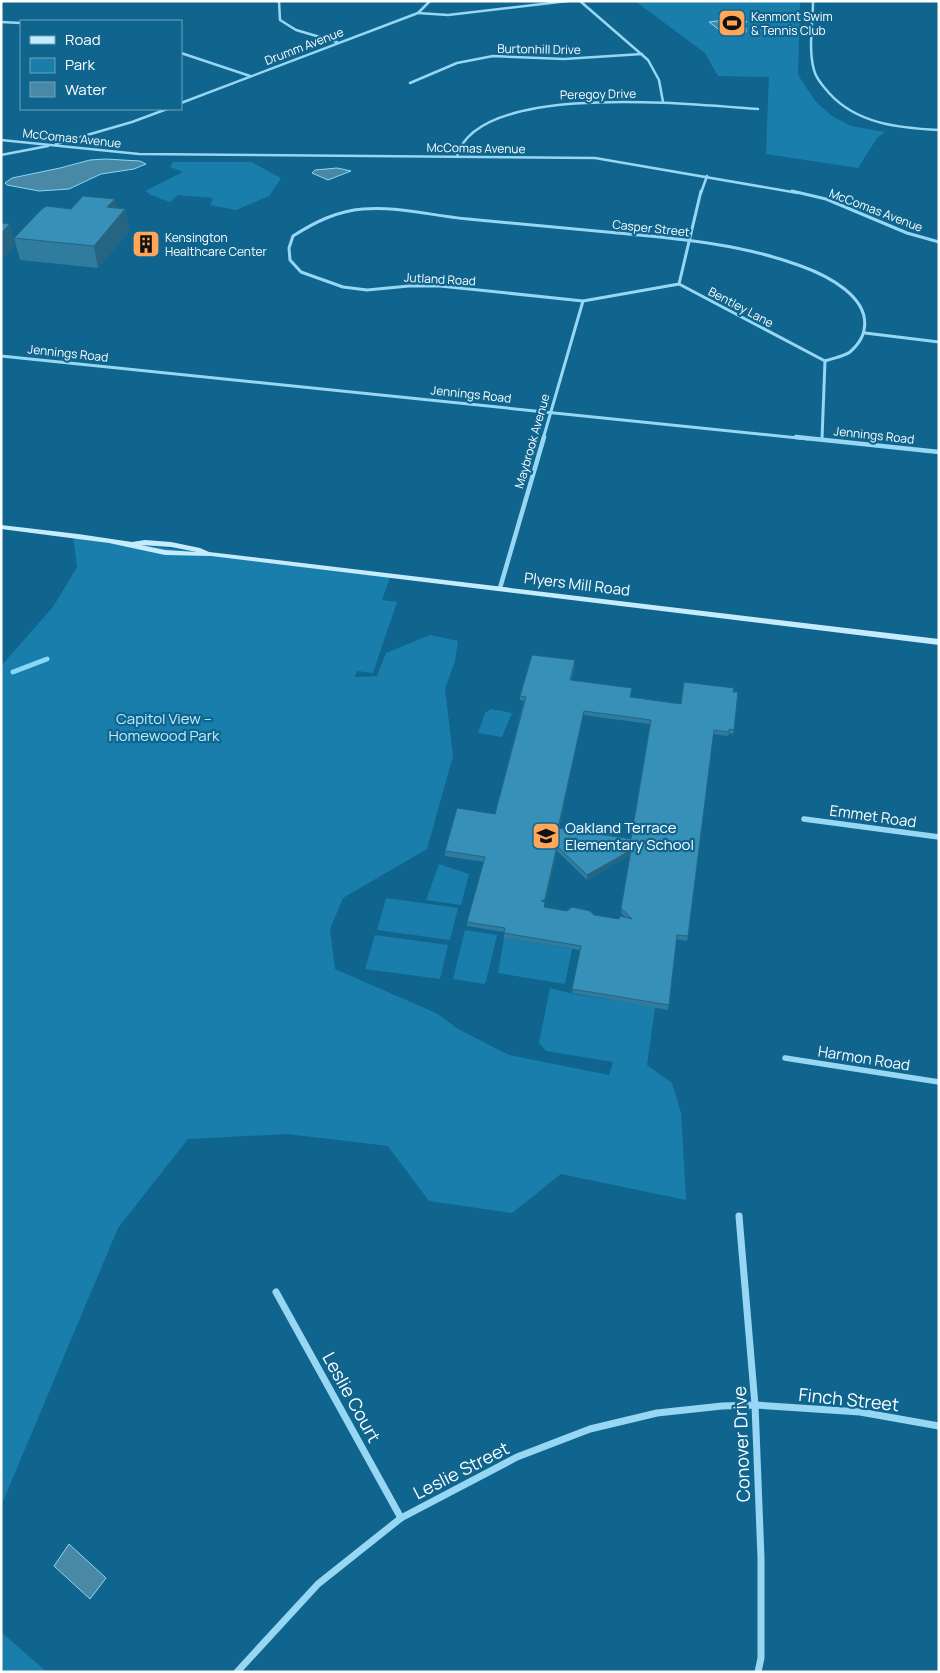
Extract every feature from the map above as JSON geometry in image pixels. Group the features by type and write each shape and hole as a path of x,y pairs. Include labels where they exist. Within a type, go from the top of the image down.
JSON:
{"street":[{"path":"278,1 280,20 296,30 338,42"},
{"name":"Drumm Avenue","path":"182,103 418,13 430,1"},
{"path":"418,13 448,15 568,1"},
{"path":"580,1 648,60 659,80 663,102"},
{"path":"813,1 814,72 830,95 850,111 867,120 885,125 939,130"},
{"path":"1,22 20,23"},
{"path":"182,53 250,76"},
{"name":"Burtonhill Drive","path":"410,83 457,63 493,56 564,59 642,54"},
{"name":"Peregoy Drive","path":"458,156 460,144 474,132 500,118 531,108 559,103 663,102 758,109"},
{"path":"1,156 52,145 132,122 164,110"},
{"name":"McComas Avenue","path":"1,140 175,156 595,158 781,189 826,199 907,233 939,242"},
{"path":"679,284 701,191 707,176"},
{"name":"Casper Street","path":"345,212 384,208 443,217 690,241 733,247 801,266 829,278 848,291 858,302 864,315 865,333"},
{"name":"Jutland Road","path":"345,212 324,216 293,236 289,248 290,260 301,272 343,287 367,290 409,286 440,286 583,301 679,284"},
{"name":"Bentley Lane","path":"679,284 824,361"},
{"name":"Maybrook Avenue","path":"500,588 583,301"},
{"path":"822,439 824,361 852,351 865,333 939,342"},
{"name":"Jennings Road","path":"1,356 939,452"},
{"name":"Plyers Mill Road","path":"1,527 74,534 127,543 149,550 186,555 211,554 939,642"},
{"name":"Emmet Road","path":"804,818 939,837"},
{"name":"Harmon Road","path":"786,1058 939,1082"},
{"name":"Conover Drive","path":"739,1216 755,1405 761,1558 761,1658 758,1672"},
{"name":"Leslie Court","path":"276,1292 401,1518"},
{"name":"Finch Street","path":"755,1405 860,1412 939,1426"},
{"name":"Leslie Street","path":"237,1672 318,1584 401,1518 517,1457 590,1429 657,1413 722,1406 755,1405"}],"green space":[{"path":"635,1 800,1 798,75 816,102 832,116 851,126 885,132 877,138 858,168 766,154 769,77 718,76 705,53"},
{"path":"173,162 251,162 281,178 269,196 236,210 210,205 213,198 178,195 170,202 145,191 183,172 170,167"},
{"name":"Capitol View – Homewood Park","path":"73,537 391,575 382,600 397,602 373,673 357,671 355,677 377,676 386,653 430,635 458,641 455,661 445,689 453,756 427,849 343,898 330,929 335,969 438,1014 458,1029 509,1055 609,1075 613,1062 546,1051 539,1043 550,988 573,994 655,1007 647,1065 672,1083 681,1113 686,1200 561,1174 512,1213 429,1201 388,1146 287,1134 188,1139 118,1228 1,1506 1,666 53,607 77,567"},
{"path":"491,709 512,713 502,737 478,733 485,713"},
{"path":"439,864 469,874 461,905 426,900"},
{"path":"386,898 458,908 450,940 377,930"},
{"path":"465,930 497,935 484,984 453,979"},
{"path":"375,935 448,945 440,979 365,969"},
{"path":"504,938 572,949 565,984 498,973"},
{"path":"1,1632 47,1672 1,1672"}],"water":[{"path":"741,18 747,22 735,24 746,28 746,32 726,35 709,22"},
{"path":"90,160 140,161 146,164 134,169 101,174 69,189 39,191 5,183 12,178"},
{"path":"337,168 351,171 328,180 312,173 315,170"},
{"path":"69,1544 106,1578 90,1599 54,1566"}],"building":[{"path":"83,196 115,199 107,207 125,209 94,246 14,238 46,206 71,209"},
{"path":"1,223 10,224 1,233"},
{"name":"Oakland Terrace Elementary School","path":"532,655 575,660 570,680 632,688 630,697 681,704 684,682 734,688 733,692 738,692 734,730 729,729 729,732 714,730 688,936 677,935 669,1005 572,989 581,946 504,933 505,928 467,922 485,857 445,851 457,808 495,814 526,697 520,696","holes":["584,711 651,720 631,839 558,828","557,846 587,875 631,850 621,908 632,919 620,916 619,919 594,915 590,911 572,907 567,911 544,907 545,902 541,901 545,899"]}],"waterway":[{"path":"13,672 47,659"}],"place":[{"name":"Kenmont Swim & Tennis Club","path":"732,23"},
{"name":"Kensington Healthcare Center","path":"146,244"},
{"name":"Oakland Terrace Elementary School","path":"546,836"}]}
